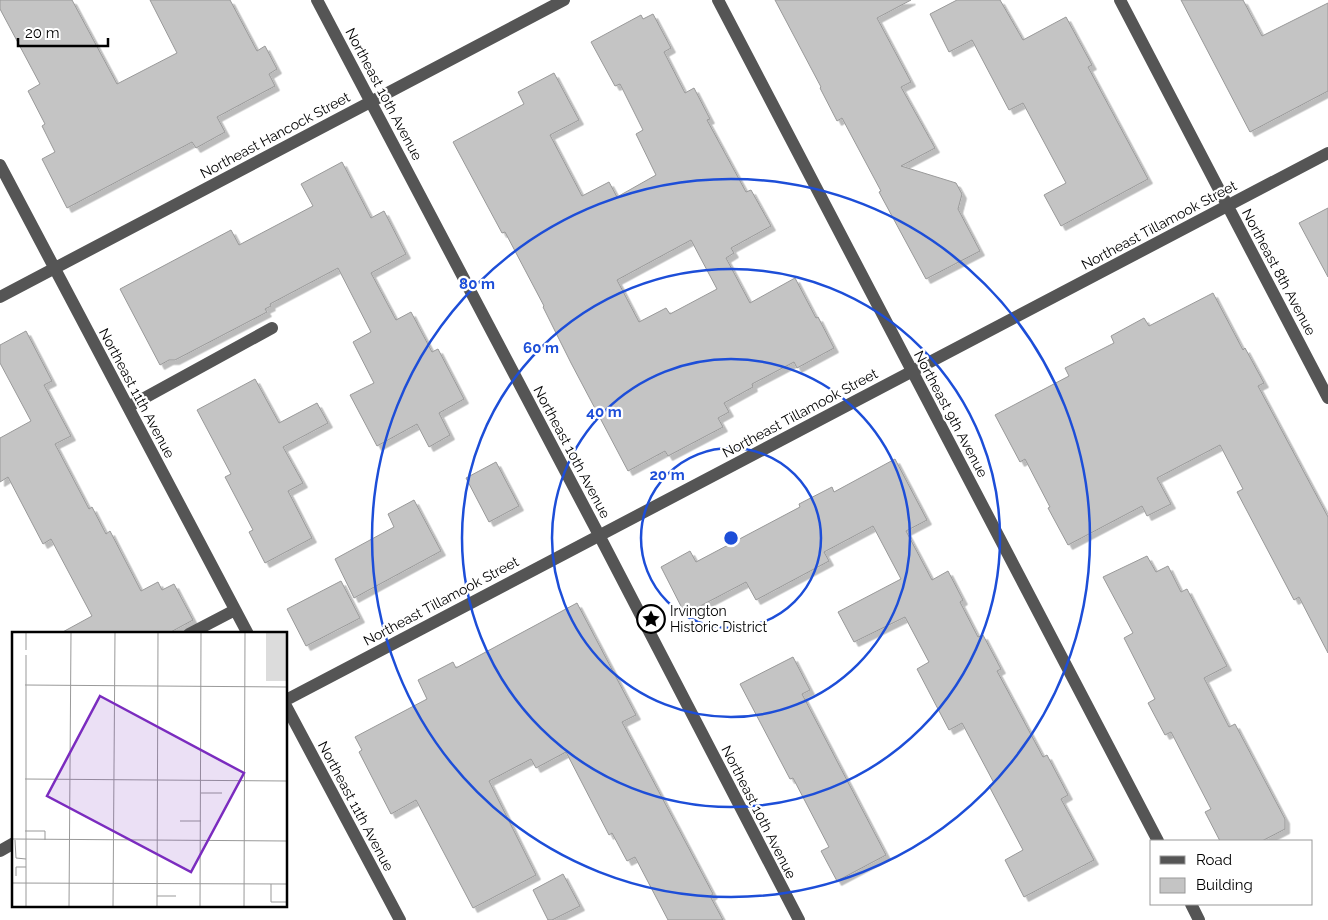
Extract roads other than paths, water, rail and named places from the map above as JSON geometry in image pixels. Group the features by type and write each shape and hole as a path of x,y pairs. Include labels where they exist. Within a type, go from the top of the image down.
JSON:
{"street":[{"name":"Northeast 10th Avenue","path":"317,0 599,535 799,920"},
{"name":"Northeast Hancock Street","path":"0,297 564,0"},
{"name":"Northeast 9th Avenue","path":"718,0 1157,840"},
{"name":"Northeast 8th Avenue","path":"1120,0 1328,398"},
{"name":"Northeast Tillamook Street","path":"288,699 1328,153"},
{"name":"Northeast 11th Avenue","path":"0,165 247,632"},
{"path":"128,407 272,328"},
{"path":"193,632 235,610"},
{"name":"Northeast 11th Avenue","path":"288,710 400,920"},
{"path":"0,851 12,844"},
{"path":"1191,905 1199,920"}],"place":[{"name":"Irvington Historic District","path":"651,619"}]}
